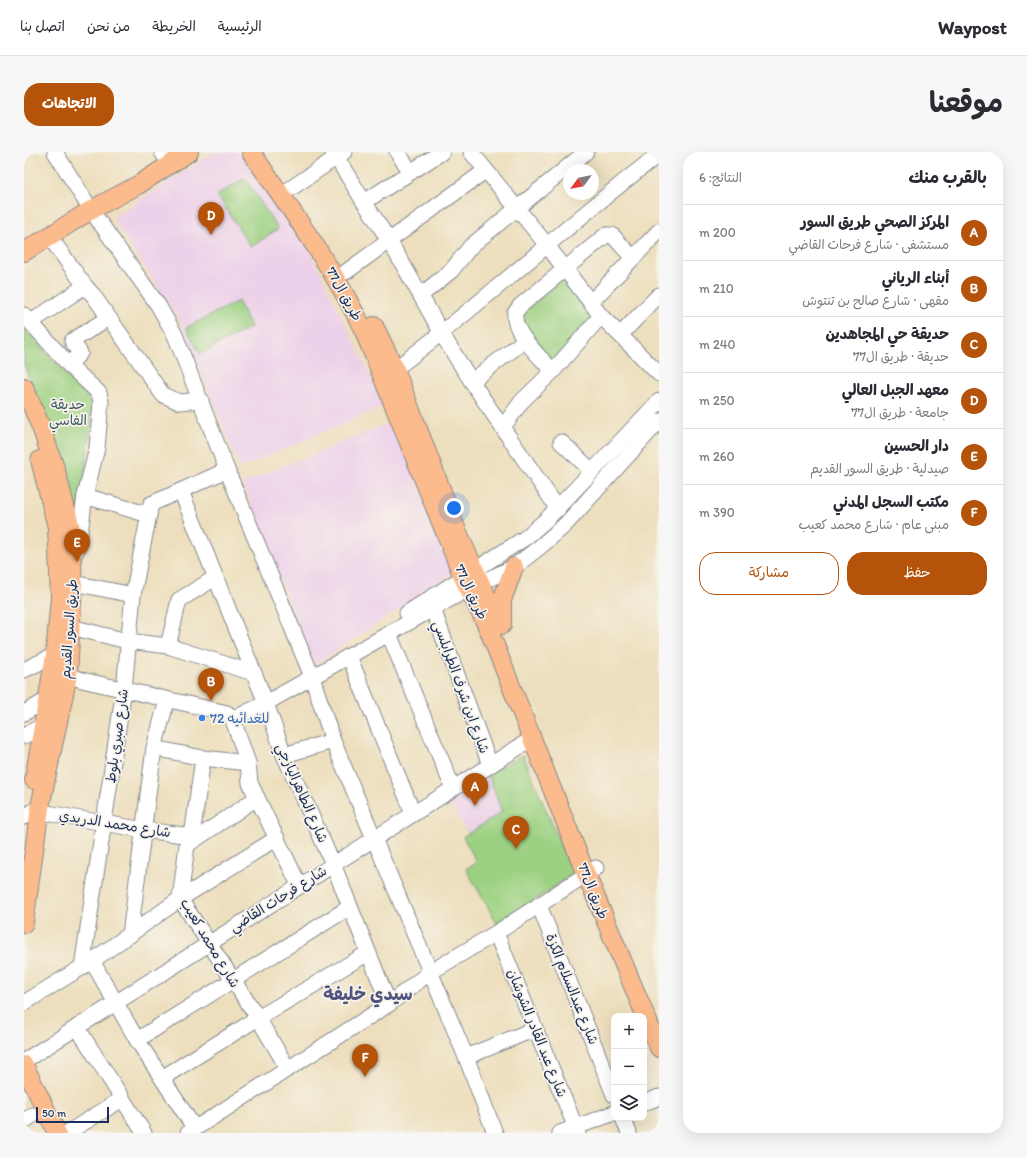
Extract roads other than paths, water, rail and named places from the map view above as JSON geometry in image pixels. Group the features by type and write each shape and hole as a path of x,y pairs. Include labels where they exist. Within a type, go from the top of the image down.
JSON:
{"main road":[{"path":"24,250 50,236 91,210 138,185 166,158 189,152"},
{"name":"طريق ال77","path":"251,152 323,257 350,300 471,580 488,628 533,738 591,871 659,1019"},
{"path":"263,152 346,272 395,369 471,580 502,632 591,871"},
{"name":"طريق السور القديم","path":"24,387 41,427 54,490 60,596 55,655 43,725 30,778 30,813 24,923"},
{"name":"طريق السور القديم","path":"24,413 38,453 70,525 73,557 68,675 30,813 24,844"},
{"path":"502,632 502,600 514,567"},
{"name":"طريق ال77","path":"591,871 659,1048"},
{"path":"24,1065 57,1133"},
{"path":"24,1094 29,1118 43,1133"}],"street":[{"path":"55,152 91,210 169,322 201,400 227,470 311,676 333,740 429,973 466,1057 495,1133"},
{"path":"397,152 411,172"},
{"path":"364,202 442,152"},
{"path":"471,152 546,244 591,302 600,316 659,374"},
{"path":"421,295 451,271 471,246 586,152"},
{"path":"290,189 338,154 364,202 390,240 472,381 558,509"},
{"path":"395,369 443,333 546,244 653,159"},
{"path":"346,272 485,171"},
{"path":"591,302 659,231"},
{"path":"554,371 525,340 515,322 515,313 606,235 610,234 633,258"},
{"path":"50,236 84,286 93,294 108,318 163,395 179,402 201,400"},
{"path":"73,557 80,541 85,496 97,448 101,402 99,393 69,365 27,319 84,286"},
{"path":"620,335 659,295"},
{"path":"503,427 522,401 554,371 600,316"},
{"path":"69,365 80,353 72,341 108,318"},
{"path":"472,381 525,340"},
{"path":"311,676 433,609 525,538 558,509 659,401"},
{"path":"233,719 266,704 471,580 514,567 565,525 659,421"},
{"path":"561,442 592,471"},
{"path":"85,496 150,510 181,491 227,470"},
{"name":"شارع الطاهراليازجي","path":"181,491 266,704 284,755 333,864 389,1004"},
{"name":"شارع صبري بلوط","path":"87,964 104,823 124,690 127,641 133,595 150,510"},
{"path":"168,646 178,600 215,578"},
{"path":"73,583 133,595"},
{"name":"شارع ابن شرف الطرابلسي","path":"433,609 490,765"},
{"path":"71,627 127,641 168,646 253,673"},
{"path":"389,634 453,788"},
{"path":"24,670 55,655"},
{"path":"349,656 413,814"},
{"path":"68,675 82,680 227,713 233,719 248,763 250,783 299,886"},
{"path":"24,713 47,700"},
{"path":"130,935 154,748 167,700"},
{"path":"24,736 43,725"},
{"name":"شارع فرحات القاضي","path":"24,1061 533,738"},
{"path":"284,755 333,740"},
{"path":"154,748 203,758 248,763"},
{"name":"شارع محمد كعيب","path":"203,758 180,899 258,1018 288,1069"},
{"name":"شارع محمد الدريدي","path":"30,813 47,813 144,830 189,841 257,798"},
{"path":"24,1003 87,964 180,899 277,838"},
{"path":"87,964 115,1003 162,1078 191,1131 389,1004 429,973 496,933 591,871"},
{"name":"شارع عبدالسلام الكزة","path":"539,905 611,1087"},
{"path":"137,1040 350,907"},
{"name":"شارع عبد القادر الشوشان","path":"496,933 576,1130"},
{"path":"162,1078 258,1018 368,953"},
{"path":"77,1027 144,1133"},
{"path":"466,1057 535,1029"},
{"path":"647,1101 659,1097"},
{"path":"67,1133 122,1099"},
{"path":"560,1133 576,1130 611,1114"},
{"path":"624,1121 629,1133"}],"place":[{"name":"معهد الجبل العالي","path":"211,235"},
{"name":"دار الحسين","path":"77,562"},
{"name":"أبناء الرياني","path":"211,701"},
{"name":"72 للغدائيه","path":"202,718"},
{"name":"المركز الصحي طريق السور","path":"475,806"},
{"name":"حديقة حي المجاهدين","path":"516,849"},
{"name":"مكتب السجل المدني","path":"365,1077"}],"district":[{"name":"سيدي خليفة","path":"368,994"}],"park label":[{"name":"حديقة الفاسي","path":"68,412"}]}
